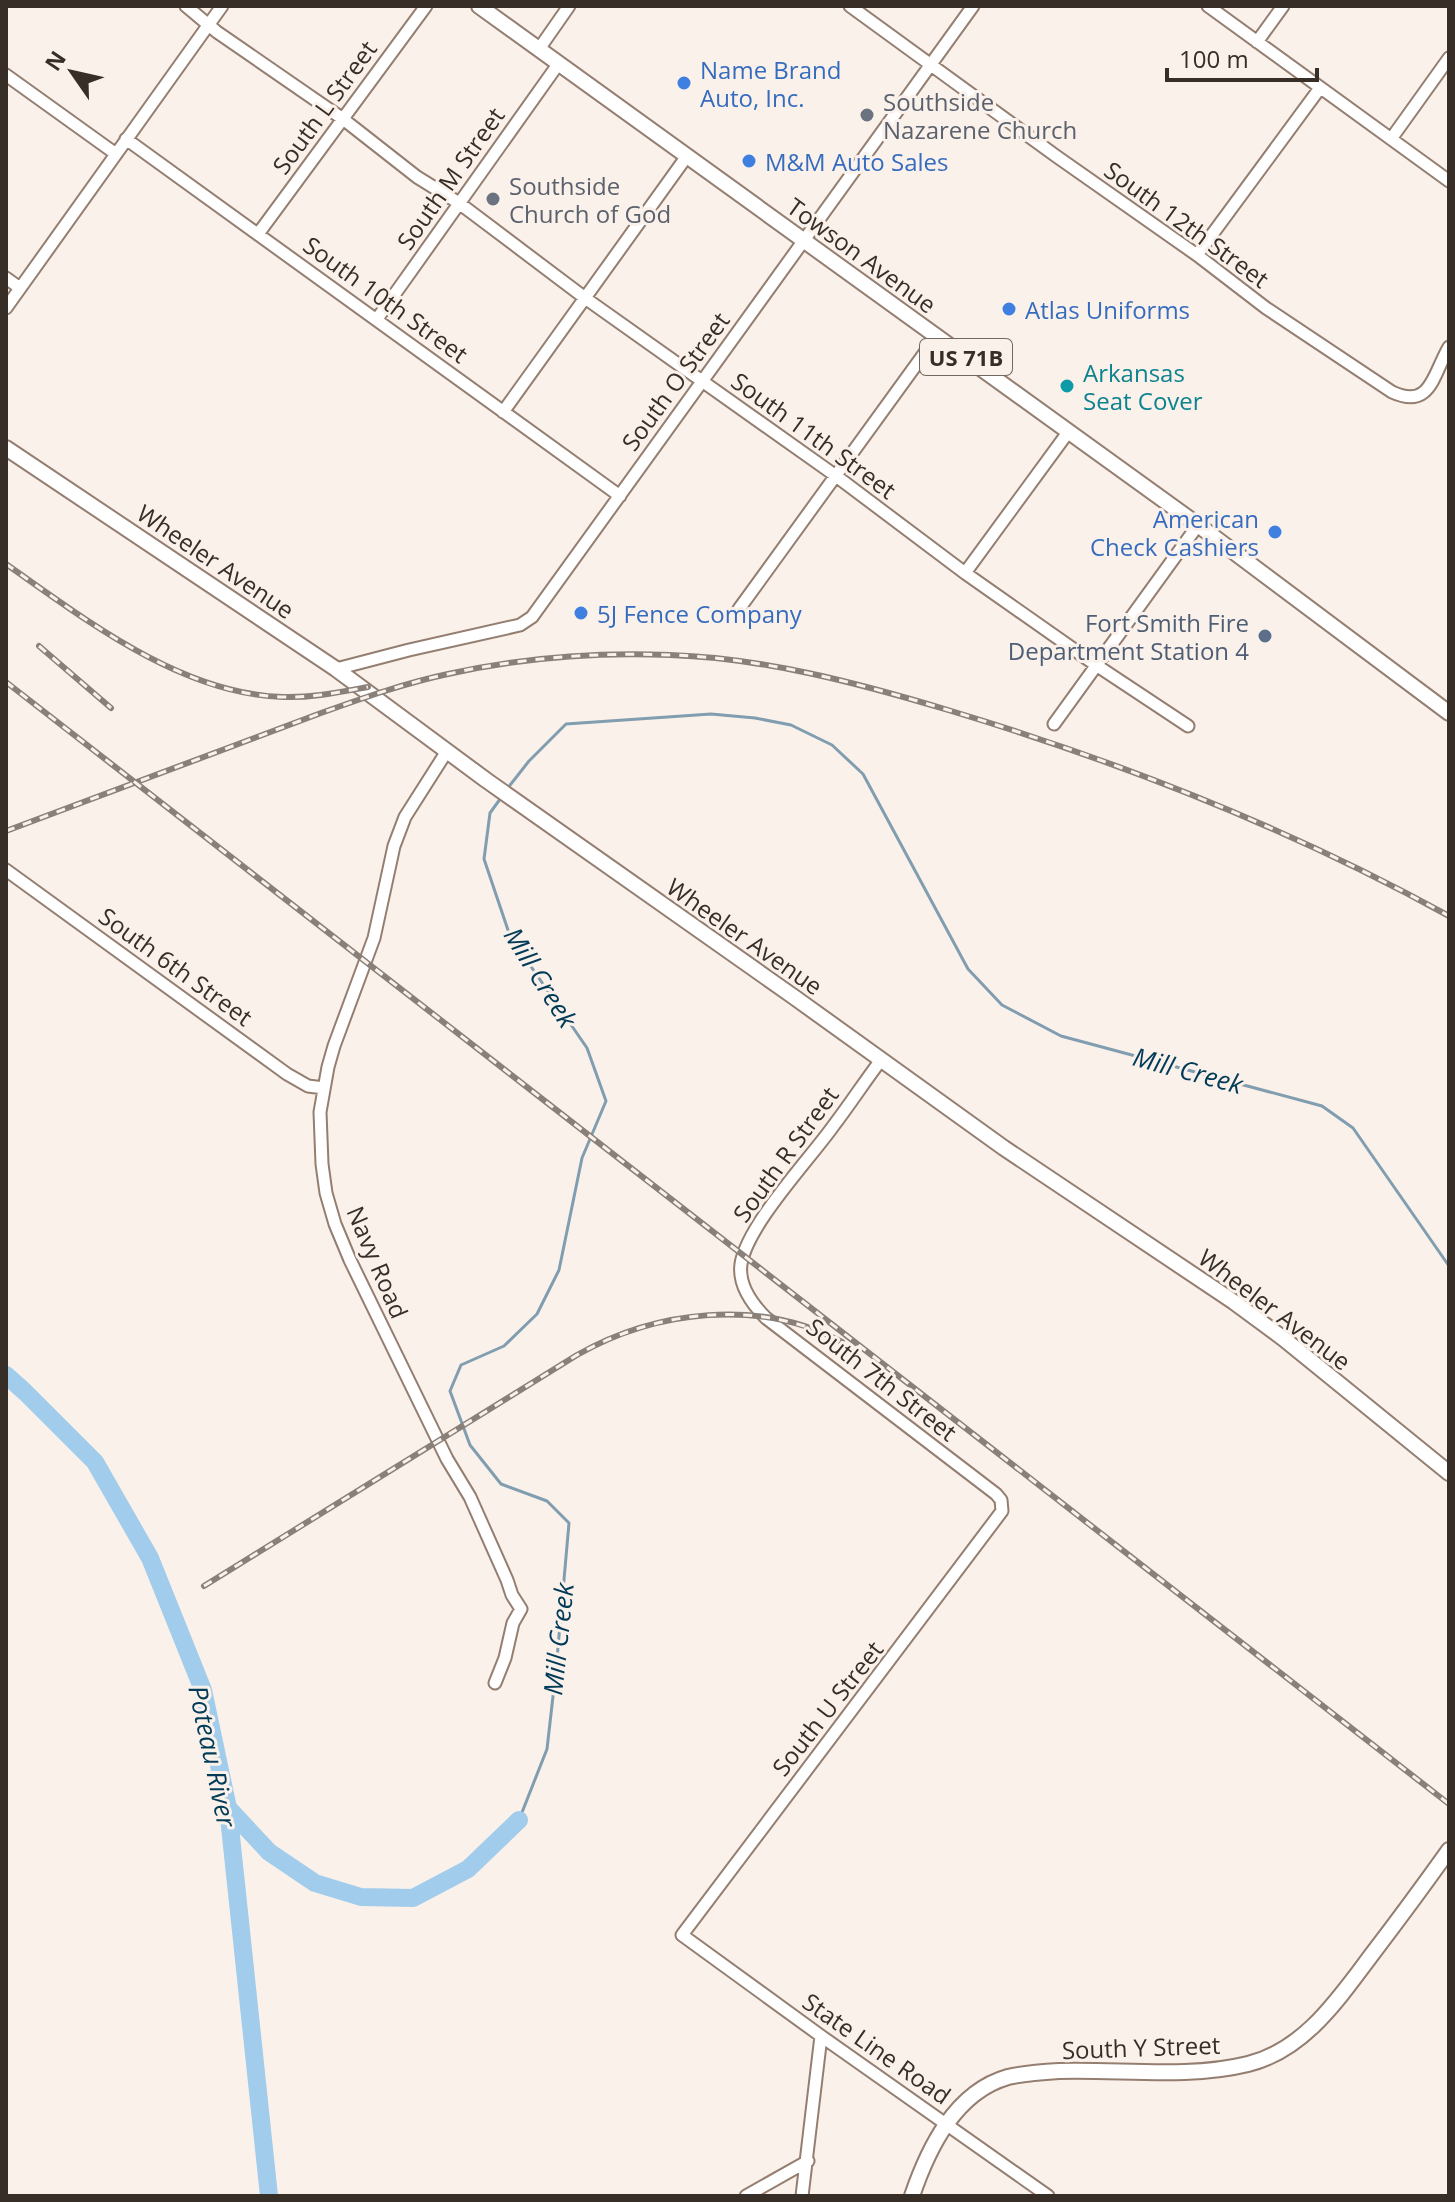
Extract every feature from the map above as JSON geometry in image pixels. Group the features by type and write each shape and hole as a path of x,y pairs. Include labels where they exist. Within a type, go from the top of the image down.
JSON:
{"main road":[{"name":"Towson Avenue","path":"479,6 1198,525 1449,713"},
{"name":"Wheeler Avenue","path":"6,448 336,669 486,780 1004,1148 1246,1311 1449,1473"},
{"name":"South Y Street","path":"912,2196 931,2150 946,2124 966,2102 1006,2078 1059,2071 1209,2070 1247,2064 1279,2053 1326,2013 1449,1850"}],"street":[{"name":"South 11th Street","path":"186,6 217,32 343,119 417,177 459,203 965,573 1188,726"},
{"path":"6,308 222,6"},
{"name":"South L Street","path":"258,234 426,6"},
{"path":"539,49 569,6"},
{"name":"South 12th Street","path":"850,6 1266,308 1392,392 1404,398 1422,395 1449,347"},
{"name":"South O Street","path":"336,669 520,625 537,612 973,6"},
{"path":"1208,6 1449,181"},
{"path":"1257,42 1283,6"},
{"path":"1391,139 1449,58"},
{"name":"South M Street","path":"377,319 559,63"},
{"path":"6,75 116,154"},
{"path":"1197,255 1320,88"},
{"name":"South 10th Street","path":"126,139 620,496"},
{"path":"503,412 687,156"},
{"path":"6,278 20,288"},
{"path":"739,609 937,336"},
{"path":"965,573 1069,431"},
{"path":"1054,724 1198,525"},
{"name":"Navy Road","path":"447,751 398,833 374,938 334,1046 324,1088 320,1112 322,1164 326,1193 350,1260 422,1410 470,1497 521,1609 513,1623 495,1683"},
{"name":"South 6th Street","path":"6,870 287,1074 308,1086 324,1088"},
{"name":"South R Street","path":"743,1281 741,1266 754,1231 881,1060"},
{"name":"South 7th Street","path":"743,1281 750,1298 766,1318 996,1494 1003,1505"},
{"name":"South U Street","path":"682,1935 999,1518 1003,1505"},
{"name":"State Line Road","path":"682,1935 1048,2196"},
{"path":"802,2196 821,2036"},
{"path":"746,2196 808,2161"}],"waterway":[{"name":"Mill Creek","path":"507,789 529,761 566,724 711,714 791,725 832,745 863,774 968,969 1002,1005 1061,1036 1322,1106 1353,1128 1449,1266"},
{"name":"Mill Creek","path":"503,795 490,813 484,859 510,936 587,1048 606,1101 582,1158 559,1270 537,1314 504,1346 461,1365 450,1391 470,1445 501,1484 547,1501 569,1523 547,1749 519,1820"},
{"name":"Poteau River","path":"6,1375 95,1462 150,1558 203,1690 228,1808 269,2196"},
{"name":"Mill Creek","path":"228,1808 269,1852 315,1883 361,1897 413,1898 468,1869 519,1820"}],"railway":[{"path":"6,564 102,630 136,650 208,683 245,693 283,697 315,696 368,687"},
{"path":"39,646 111,708"},
{"path":"6,831 321,713 416,682 475,668 586,655 705,657 776,667 845,682 914,700 1077,752 1267,826 1449,916"},
{"path":"6,682 1449,1804"},
{"path":"204,1586 577,1355 608,1340 674,1320 708,1315 743,1315 777,1319 810,1328 842,1342"}],"place":[{"name":"Name Brand Auto, Inc.","path":"684,83"},
{"name":"Southside Nazarene Church","path":"867,115"},
{"name":"M&M Auto Sales","path":"749,161"},
{"name":"Southside Church of God","path":"493,199"},
{"name":"Atlas Uniforms","path":"1009,309"},
{"name":"Arkansas Seat Cover","path":"1067,386"},
{"name":"American Check Cashiers","path":"1275,532"},
{"name":"5J Fence Company","path":"581,613"},
{"name":"Fort Smith Fire Department Station 4","path":"1265,636"}]}
